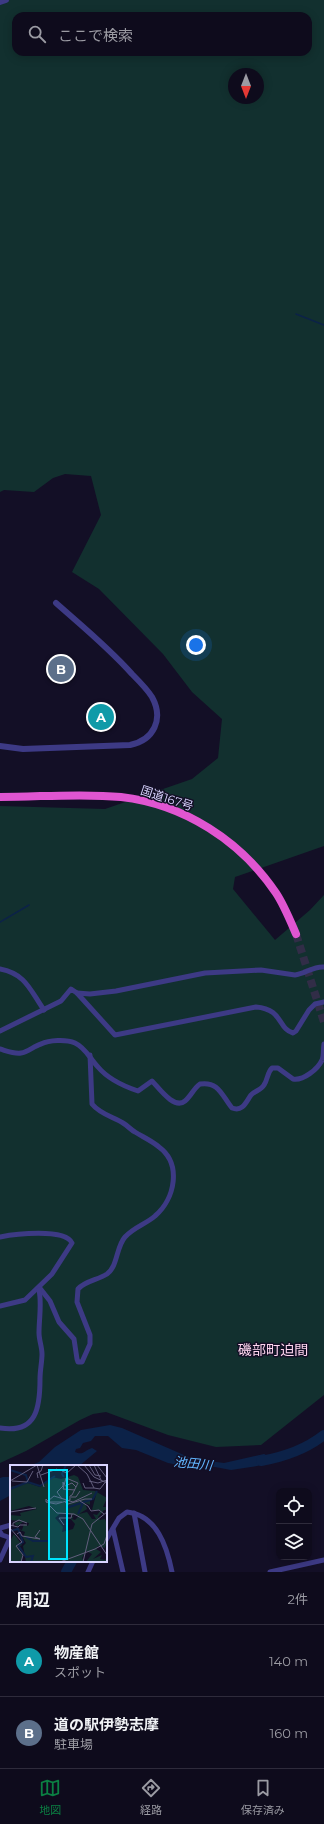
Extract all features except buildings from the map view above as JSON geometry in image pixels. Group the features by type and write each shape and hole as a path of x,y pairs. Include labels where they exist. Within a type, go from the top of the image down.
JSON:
{"highway":[{"name":"国道167号","path":"0,797 121,797 154,804 184,814 220,836 249,860 277,894 296,934"}],"street":[{"path":"0,2 6,0"},
{"path":"0,746 23,749 130,745 146,739 152,733 156,725 158,715 156,707 145,688 118,658 56,603"},
{"path":"77,993 90,994 116,991 205,973 260,970 300,975 318,966 324,967"},
{"path":"0,969 10,971 21,977 44,1010"},
{"path":"0,1031 44,1010 61,1000 70,989 77,993 115,1035 256,1007 268,1009 274,1013 288,1032 292,1033 296,1031 311,1007 324,1002"},
{"path":"0,1049 11,1053 22,1053 41,1043 51,1041 69,1041 75,1043 90,1056 97,1067 105,1074 132,1089 138,1091 152,1082 174,1102 179,1103 184,1102 200,1084 210,1084 216,1086 221,1091 232,1108 237,1109 243,1107 251,1096 262,1088 272,1068 278,1068 293,1079 304,1078 322,1060 324,1044"},
{"path":"39,1287 50,1301 59,1322 74,1339 76,1359 80,1362 90,1344 90,1335 77,1302 78,1289 84,1284 99,1280 107,1274 113,1266 125,1236 157,1215 168,1200 172,1189 172,1162 164,1152 123,1123 99,1111 92,1104 90,1056"},
{"path":"0,1237 16,1234 40,1233 64,1237 72,1242 52,1274 25,1300 0,1306"},
{"path":"0,1428 16,1428 26,1424 34,1418 38,1407 42,1357 39,1334 42,1300 39,1287"},
{"path":"107,1538 119,1518 127,1512 134,1513 148,1521 160,1535 167,1549 172,1572"},
{"path":"134,1513 146,1572"},
{"path":"0,1528 10,1525"},
{"path":"113,1529 123,1572"},
{"path":"0,1532 2,1535 10,1538 0,1560"},
{"path":"270,1572 294,1570 324,1560"},
{"path":"88,1572 92,1562"}],"green space":[{"path":"0,0 324,0 324,846 235,877 233,889 275,940 310,910 324,895 324,1395 261,1445 216,1447 168,1435 106,1412 93,1414 80,1420 26,1451 0,1463 0,806 105,809 192,779 218,758 222,719 192,692 163,654 99,589 72,572 101,515 91,476 65,474 53,478 34,492 4,490 0,492"}],"water":[{"path":"110,1425 122,1428 193,1459 224,1463 264,1454 274,1457 275,1461 257,1466 231,1470 215,1467 194,1468 168,1463 136,1450 122,1448 108,1436 95,1436 91,1441 83,1443 80,1448 76,1449 75,1452 78,1453 92,1448 97,1451 80,1465 32,1465 39,1462 55,1447 81,1430"},
{"path":"10,1477 10,1496 0,1501 0,1478"}],"waterway":[{"path":"296,314 324,325"},
{"path":"0,922 29,905"},
{"name":"池田川","path":"261,1461 294,1452 309,1445 324,1435"},
{"path":"66,1572 71,1562"}],"tunnel":[{"path":"296,934 324,1022"}],"place":[{"name":"道の駅伊勢志摩","path":"61,669"},
{"name":"物産館","path":"101,717"}],"district":[{"name":"磯部町迫間","path":"273,1350"}]}
